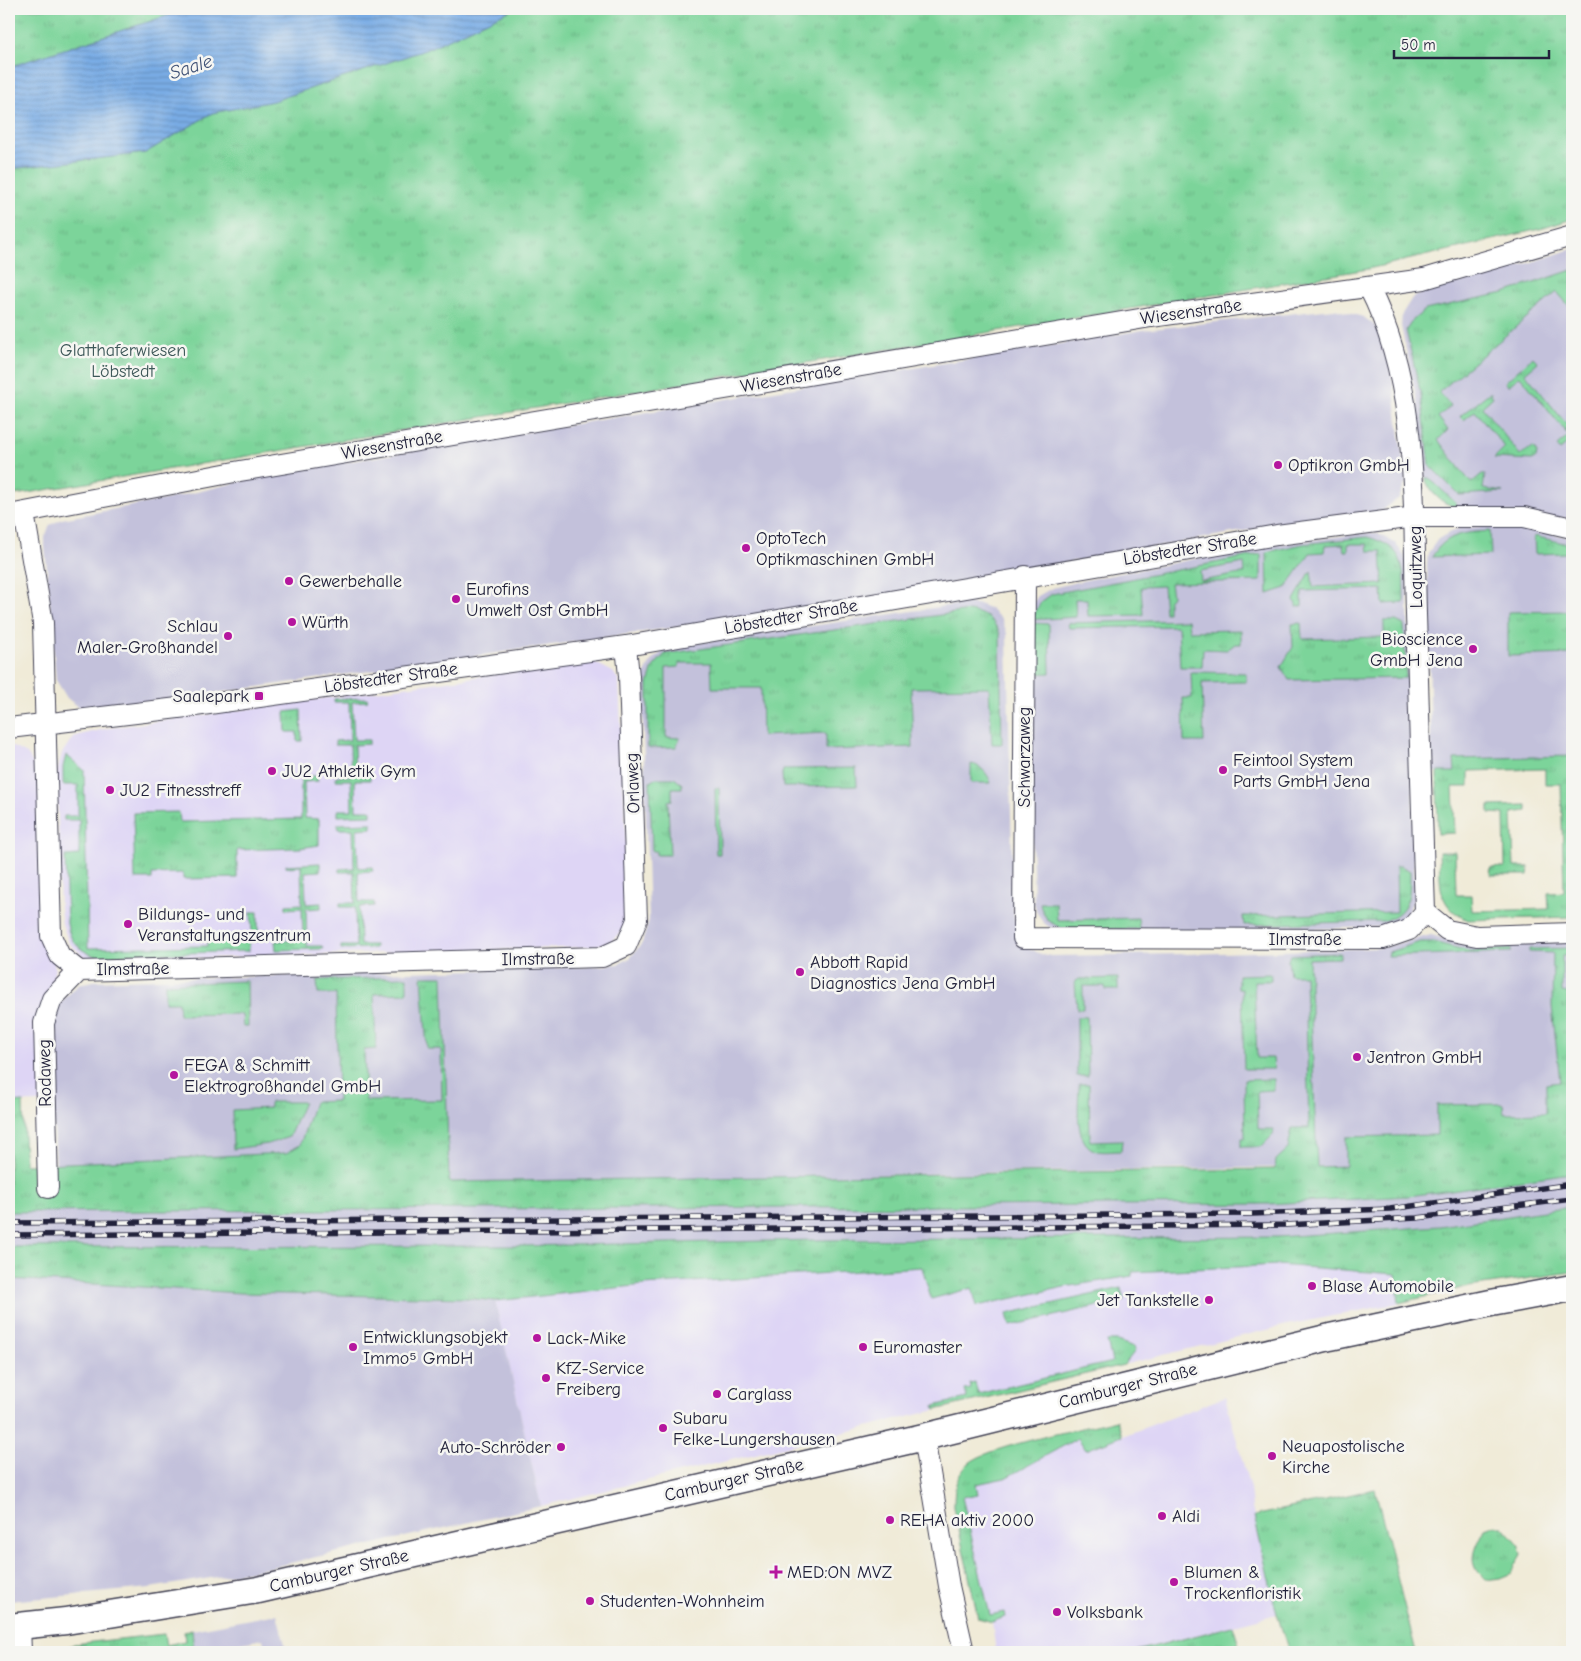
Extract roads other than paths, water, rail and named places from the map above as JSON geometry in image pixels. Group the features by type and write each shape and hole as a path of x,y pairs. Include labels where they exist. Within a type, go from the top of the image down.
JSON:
{"main road":[{"name":"Camburger Straße","path":"14,1626 66,1621 258,1590 924,1437 1330,1337 1490,1303 1572,1288"}],"street":[{"name":"Wiesenstraße","path":"16,514 240,471 1150,317 1369,288 1424,278 1572,236"},
{"name":"Loquitzweg","path":"1369,288 1380,310 1405,396 1415,518 1425,912"},
{"name":"Ilmstraße","path":"16,514 43,623 44,723 51,936 60,956 79,971 602,958 626,946 637,920"},
{"name":"Löbstedter Straße","path":"9,728 195,706 626,646 1025,576 1277,535 1415,518 1524,517 1572,528"},
{"name":"Schwarzaweg","path":"1023,938 1025,576"},
{"name":"Orlaweg","path":"626,646 630,676 637,920"},
{"name":"Ilmstraße","path":"1023,938 1382,939 1409,930 1425,912"},
{"path":"1425,912 1447,930 1477,936 1572,933"},
{"name":"Rodaweg","path":"48,1188 44,1023 52,999 79,971"},
{"path":"924,1437 949,1586 964,1652"},
{"path":"14,1626 21,1652"}],"water":[{"name":"Saale","path":"188,9 513,9 425,50 273,101 212,113 145,153 9,169 9,67"}],"railway":[{"path":"9,1223 1252,1214 1390,1209 1572,1184"},
{"path":"9,1235 1286,1225 1417,1218 1572,1199"}],"place":[{"name":"Optikron GmbH","path":"1278,465"},
{"name":"OptoTech Optikmaschinen GmbH","path":"746,548"},
{"name":"Gewerbehalle","path":"289,581"},
{"name":"Eurofins Umwelt Ost GmbH","path":"456,599"},
{"name":"Würth","path":"292,622"},
{"name":"Schlau Maler-Großhandel","path":"228,636"},
{"name":"Bioscience GmbH Jena","path":"1473,649"},
{"name":"Saalepark","path":"259,696"},
{"name":"Feintool System Parts GmbH Jena","path":"1223,770"},
{"name":"JU2 Athletik Gym","path":"272,771"},
{"name":"JU2 Fitnesstreff","path":"110,790"},
{"name":"Bildungs- und Veranstaltungszentrum","path":"128,924"},
{"name":"Abbott Rapid Diagnostics Jena GmbH","path":"800,972"},
{"name":"Jentron GmbH","path":"1357,1057"},
{"name":"FEGA & Schmitt Elektrogroßhandel GmbH","path":"174,1075"},
{"name":"Blase Automobile","path":"1312,1286"},
{"name":"Jet Tankstelle","path":"1209,1300"},
{"name":"Lack-Mike","path":"537,1338"},
{"name":"Entwicklungsobjekt Immo⁵ GmbH","path":"353,1347"},
{"name":"Euromaster","path":"863,1347"},
{"name":"KfZ-Service Freiberg","path":"546,1378"},
{"name":"Carglass","path":"717,1394"},
{"name":"Subaru Felke-Lungershausen","path":"663,1428"},
{"name":"Auto-Schröder","path":"561,1447"},
{"name":"Neuapostolische Kirche","path":"1272,1456"},
{"name":"Aldi","path":"1162,1516"},
{"name":"REHA aktiv 2000","path":"890,1520"},
{"name":"MED:ON MVZ","path":"776,1572"},
{"name":"Blumen & Trockenfloristik","path":"1174,1582"},
{"name":"Studenten-Wohnheim","path":"590,1601"},
{"name":"Volksbank","path":"1057,1612"}],"park label":[{"name":"Glatthaferwiesen Löbstedt","path":"123,360"}]}
